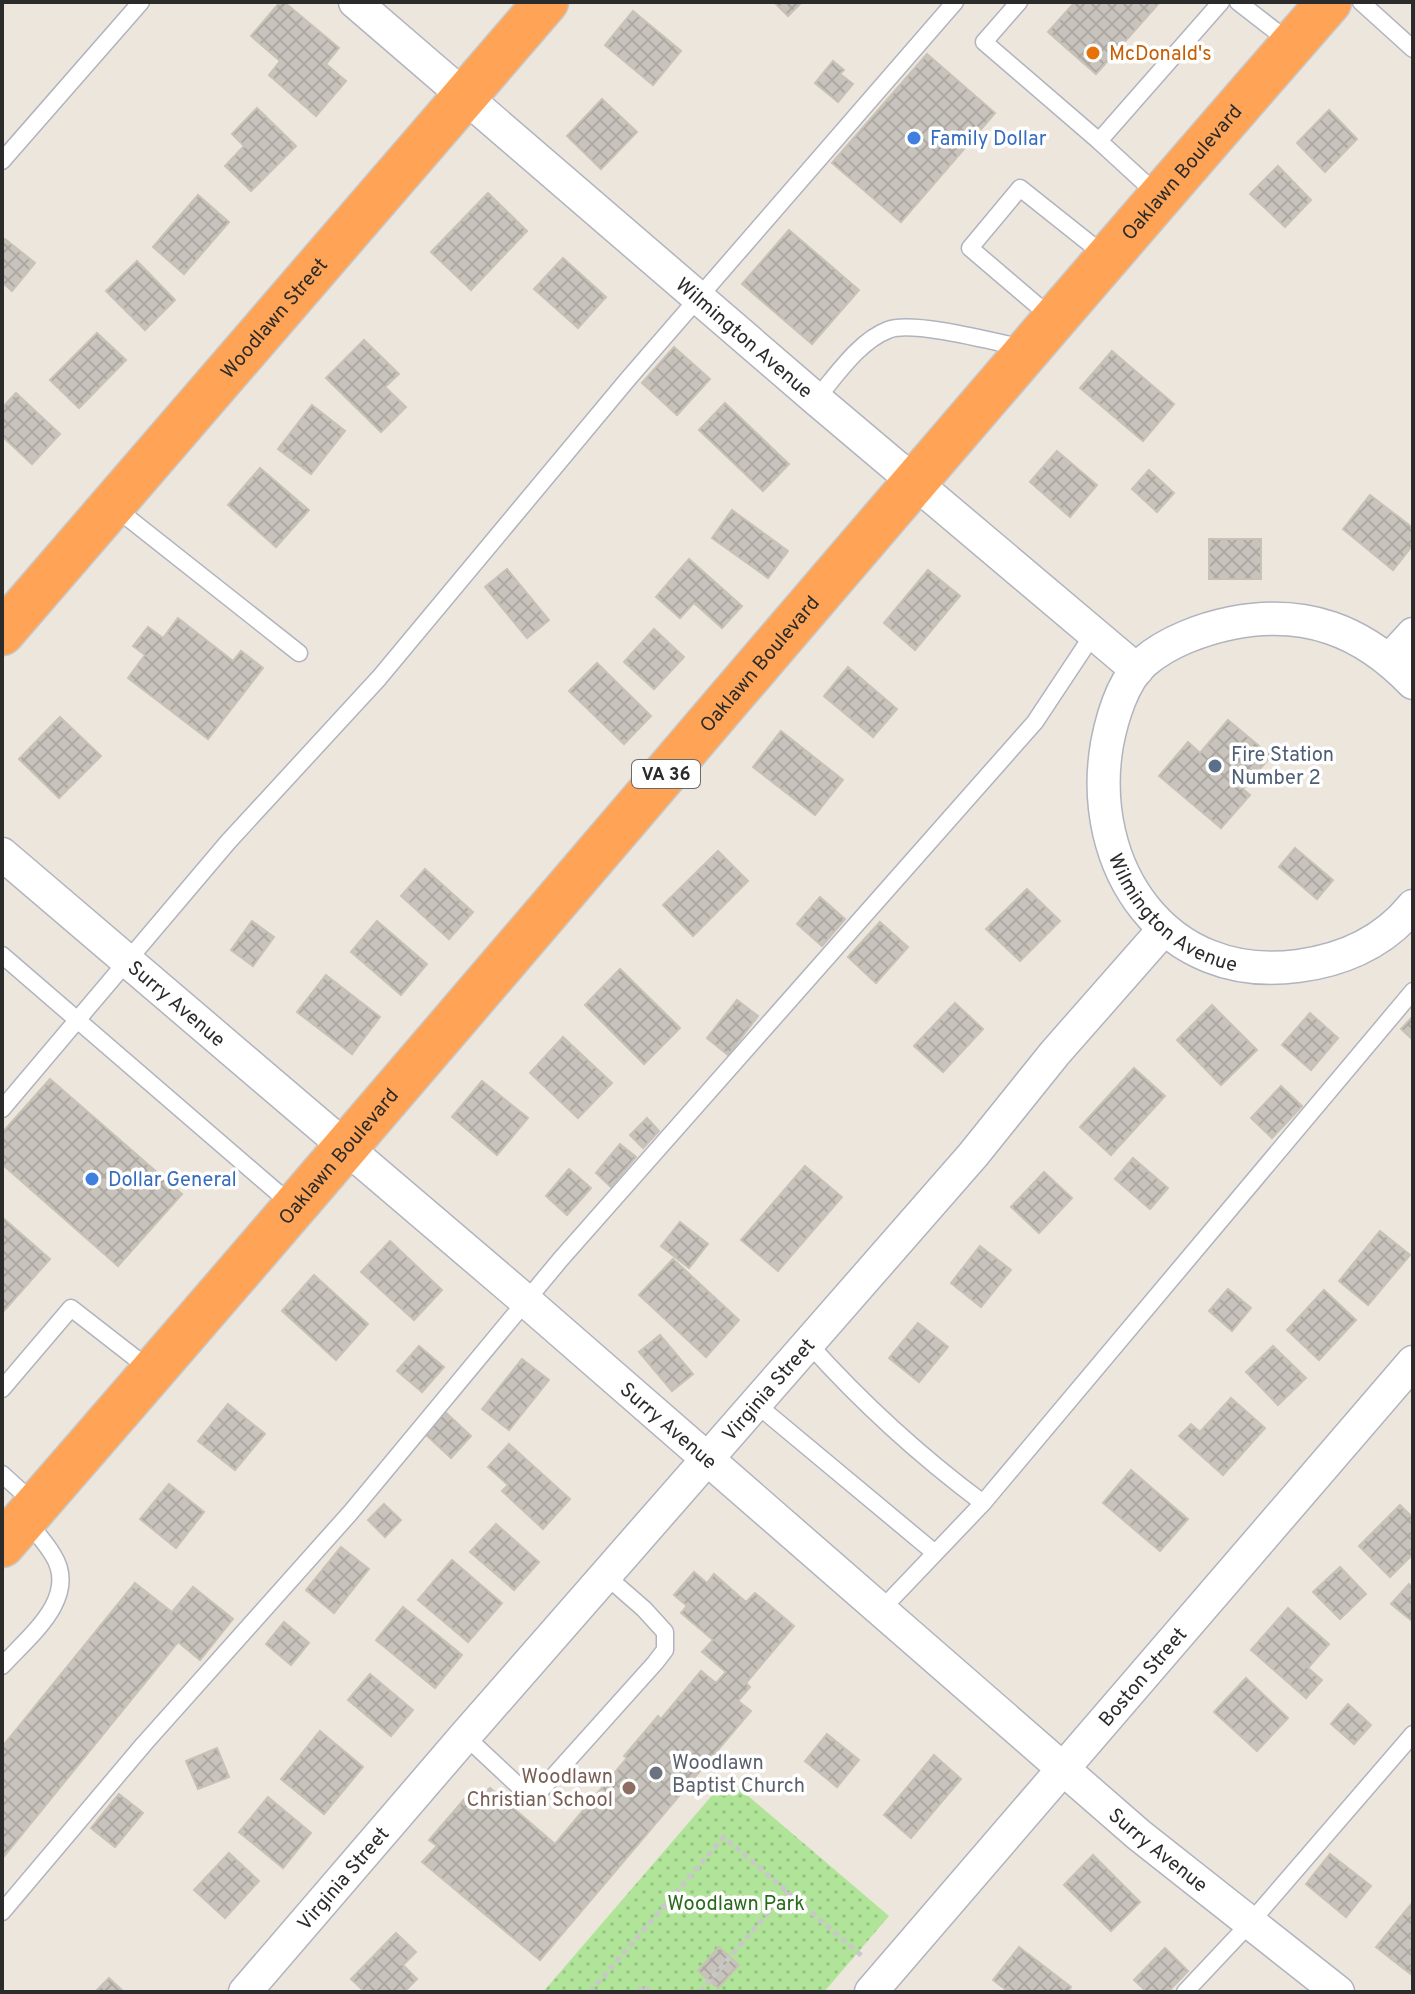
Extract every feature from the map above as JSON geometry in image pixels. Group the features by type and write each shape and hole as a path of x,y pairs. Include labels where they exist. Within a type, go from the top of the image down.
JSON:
{"highway":[{"name":"Woodlawn Street","path":"2,633 546,2"},
{"name":"Oaklawn Boulevard","path":"21,1523 1329,2"}],"street":[{"name":"Wilmington Avenue","path":"355,2 816,399 1137,670"},
{"name":"Wilmington Avenue","path":"1413,683 1390,659 1353,635 1319,623 1284,618 1253,619 1214,627 1179,641 1145,661 1137,670 1110,727 1103,765 1108,835 1123,877 1142,906 1164,929 1200,953 1234,965 1278,969 1322,963 1357,950 1390,931 1413,907"},
{"path":"1390,659 1413,634"},
{"name":"Surry Avenue","path":"2,854 526,1301 1139,1835 1338,1992"},
{"name":"Virginia Street","path":"245,1992 973,1155 1055,1053 1164,929"},
{"name":"Boston Street","path":"878,1984 1413,1362"}],"lane":[{"path":"2,161 141,2"},
{"path":"2,1109 228,842 379,678 628,379 955,2"},
{"path":"1019,2 984,42 1160,197"},
{"path":"1099,141 1221,2"},
{"path":"1238,2 1292,44"},
{"path":"1361,2 1413,49"},
{"path":"1041,334 970,248 1020,188 1108,258"},
{"path":"816,399 863,346 889,329 1041,334"},
{"path":"112,505 299,653"},
{"path":"2,1912 144,1744 351,1512 526,1301 1035,722 1094,633"},
{"path":"2,955 80,1019 294,1207"},
{"path":"880,1611 983,1503 1413,991"},
{"path":"2,1389 71,1308 153,1371"},
{"path":"809,1344 839,1377 926,1459 983,1503"},
{"path":"756,1404 935,1553"},
{"path":"2,1474 21,1523 55,1557 61,1574 61,1594 47,1617 2,1666"},
{"path":"465,1736 525,1792 533,1793 542,1789 655,1663 665,1650 665,1632 605,1575"},
{"path":"1185,1992 1250,1923 1413,1734"}],"path":[{"path":"590,1992 724,1837 787,1891 878,1984"},
{"path":"700,1992 787,1891"},
{"path":"638,1992 643,1986 650,1992"}],"green space":[{"name":"Woodlawn Park","path":"727,1778 889,1916 824,1992 543,1992"}],"building":[{"path":"280,2 284,2 339,48 326,64 346,81 316,116 269,75 280,61 251,36"},
{"path":"774,2 802,2 788,16"},
{"name":"McDonald's","path":"1075,2 1160,2 1096,74 1048,32"},
{"path":"633,11 681,51 653,85 605,45"},
{"name":"Family Dollar","path":"927,54 995,113 901,222 832,163"},
{"path":"833,61 844,70 840,74 853,84 838,102 815,83"},
{"path":"602,99 637,132 601,169 567,136"},
{"path":"257,108 296,146 251,191 225,166 244,146 232,134"},
{"path":"1329,110 1357,139 1325,172 1297,143"},
{"path":"1278,166 1311,200 1285,227 1250,194"},
{"path":"488,193 527,231 471,290 431,252"},
{"path":"198,195 229,222 184,274 153,247"},
{"path":"789,230 859,290 812,344 742,284"},
{"path":"5,239 35,263 12,291 2,282 2,243"},
{"path":"563,258 606,297 578,328 534,289"},
{"path":"137,261 175,300 145,330 106,291"},
{"path":"97,333 126,360 79,408 50,380"},
{"path":"364,340 399,374 385,387 406,407 381,432 326,378"},
{"path":"674,347 710,379 677,415 642,383"},
{"path":"1112,351 1174,404 1143,441 1080,388"},
{"path":"16,393 60,434 32,464 2,436 2,408"},
{"path":"725,403 789,464 763,491 699,430"},
{"path":"312,405 345,431 311,474 278,449"},
{"path":"1057,451 1097,485 1070,517 1030,482"},
{"path":"260,468 309,510 276,547 228,505"},
{"path":"1149,470 1174,493 1157,512 1132,489"},
{"path":"1370,495 1413,528 1413,545 1393,570 1343,529"},
{"path":"732,510 788,551 768,578 712,538"},
{"path":"1209,539 1261,539 1261,579 1209,579"},
{"path":"689,559 742,606 722,628 694,603 680,618 656,597"},
{"path":"507,569 549,620 527,638 485,587"},
{"path":"928,570 960,596 915,650 884,623"},
{"path":"178,618 233,661 241,651 263,668 208,739 128,678 145,655 133,646 148,627 163,638"},
{"path":"654,629 684,657 654,689 624,662"},
{"path":"597,663 651,716 624,744 569,691"},
{"path":"848,667 897,709 873,737 824,696"},
{"path":"60,717 101,756 59,798 19,759"},
{"name":"Fire Station Number 2","path":"1228,720 1271,756 1243,789 1250,795 1221,828 1159,776 1188,742 1200,753"},
{"path":"781,731 843,780 815,815 753,767"},
{"path":"1295,848 1333,880 1317,899 1279,867"},
{"path":"718,851 748,881 693,936 663,905"},
{"path":"425,869 473,912 449,939 401,896"},
{"path":"1027,889 1060,921 1020,961 986,929"},
{"path":"820,897 845,919 822,946 797,924"},
{"path":"252,921 274,937 253,966 231,950"},
{"path":"377,921 427,964 401,995 351,952"},
{"path":"880,922 908,947 876,983 848,957"},
{"path":"620,969 680,1028 644,1064 585,1005"},
{"path":"326,975 380,1017 352,1054 297,1012"},
{"path":"737,1000 758,1016 728,1055 707,1038"},
{"path":"955,1003 983,1029 943,1072 914,1046"},
{"path":"1212,1005 1257,1050 1221,1085 1177,1040"},
{"path":"1310,1013 1338,1038 1311,1070 1282,1045"},
{"path":"1413,1016 1413,1040 1401,1029"},
{"path":"563,1037 612,1083 578,1118 530,1073"},
{"path":"1134,1068 1165,1096 1111,1155 1080,1127"},
{"name":"Dollar General","path":"50,1079 182,1194 118,1266 2,1164 2,1133"},
{"path":"482,1081 528,1118 497,1155 452,1117"},
{"path":"1281,1086 1302,1106 1272,1138 1251,1118"},
{"path":"647,1118 659,1131 643,1148 630,1135"},
{"path":"620,1144 636,1157 611,1187 596,1173"},
{"path":"1133,1158 1168,1188 1150,1209 1115,1179"},
{"path":"805,1166 842,1197 778,1271 741,1240"},
{"path":"569,1169 591,1188 567,1215 546,1196"},
{"path":"1044,1172 1072,1198 1039,1233 1011,1207"},
{"path":"2,1217 50,1259 2,1313"},
{"path":"680,1222 708,1244 689,1268 661,1246"},
{"path":"1380,1231 1410,1255 1368,1305 1339,1281"},
{"path":"390,1241 442,1290 414,1320 361,1272"},
{"path":"980,1246 1011,1270 981,1307 951,1283"},
{"path":"673,1259 739,1320 706,1357 639,1295"},
{"path":"314,1275 368,1324 336,1360 282,1311"},
{"path":"1228,1289 1251,1308 1232,1331 1209,1311"},
{"path":"1324,1290 1356,1320 1319,1360 1287,1330"},
{"path":"918,1323 948,1347 919,1382 889,1358"},
{"path":"660,1335 693,1374 672,1391 639,1352"},
{"path":"419,1346 444,1367 422,1392 397,1371"},
{"path":"1273,1346 1306,1378 1278,1405 1246,1372"},
{"path":"522,1359 549,1380 509,1430 482,1409"},
{"path":"1231,1398 1265,1428 1223,1475 1179,1436 1191,1424 1200,1432"},
{"path":"228,1404 265,1434 235,1470 198,1441"},
{"path":"443,1410 471,1436 451,1458 423,1432"},
{"path":"509,1444 570,1499 543,1529 502,1491 508,1485 488,1467"},
{"path":"1131,1470 1188,1519 1160,1551 1103,1503"},
{"path":"169,1484 204,1512 176,1548 140,1519"},
{"path":"384,1504 401,1520 385,1537 368,1520"},
{"path":"1400,1505 1413,1518 1413,1554 1390,1577 1359,1546"},
{"path":"496,1524 539,1562 514,1590 470,1552"},
{"path":"341,1547 369,1569 334,1613 306,1590"},
{"path":"452,1560 502,1603 468,1642 418,1600"},
{"path":"1340,1567 1366,1594 1340,1619 1313,1592"},
{"name":"Woodlawn Baptist Church","path":"694,1572 707,1583 714,1574 746,1602 755,1593 794,1626 746,1683 750,1687 738,1701 751,1711 540,1960 422,1862 437,1846 429,1840 467,1796 476,1804 490,1788 555,1844 627,1758 624,1756 658,1716 661,1719 701,1671 716,1683 726,1672 702,1652 713,1640 681,1613 687,1606 674,1595"},
{"path":"135,1583 172,1612 193,1587 233,1619 200,1660 178,1642 2,1859 2,1747"},
{"path":"1409,1584 1413,1588 1413,1622 1391,1604"},
{"path":"403,1607 462,1655 435,1688 376,1640"},
{"path":"1288,1608 1329,1644 1308,1668 1322,1680 1306,1698 1251,1650"},
{"path":"284,1622 309,1643 291,1665 266,1644"},
{"path":"370,1674 413,1710 391,1736 348,1700"},
{"path":"1246,1678 1288,1718 1257,1751 1214,1712"},
{"path":"1348,1704 1371,1725 1354,1744 1331,1724"},
{"path":"320,1731 363,1767 324,1814 281,1779"},
{"path":"827,1734 859,1760 837,1787 805,1761"},
{"path":"217,1748 229,1777 198,1789 186,1761"},
{"path":"934,1755 961,1779 911,1838 884,1815"},
{"path":"119,1794 143,1813 115,1847 91,1828"},
{"path":"268,1797 311,1833 283,1868 239,1832"},
{"path":"229,1853 259,1881 225,1918 194,1890"},
{"path":"1330,1854 1371,1886 1346,1917 1306,1884"},
{"path":"1093,1855 1140,1902 1111,1931 1064,1885"},
{"path":"1413,1903 1413,1976 1376,1947"},
{"path":"396,1933 416,1952 403,1965 417,1979 404,1992 365,1992 351,1979"},
{"path":"719,1947 739,1965 718,1988 698,1971"},
{"path":"1019,1947 1071,1987 1068,1992 1009,1992 993,1980"},
{"path":"1165,1948 1188,1971 1168,1992 1147,1992 1134,1980"},
{"path":"109,1978 124,1992 95,1992"}],"place":[{"name":"McDonald's","path":"1093,53"},
{"name":"Family Dollar","path":"914,138"},
{"name":"Fire Station Number 2","path":"1215,766"},
{"name":"Dollar General","path":"92,1179"},
{"name":"Woodlawn Baptist Church","path":"656,1773"},
{"name":"Woodlawn Christian School","path":"629,1788"}]}
